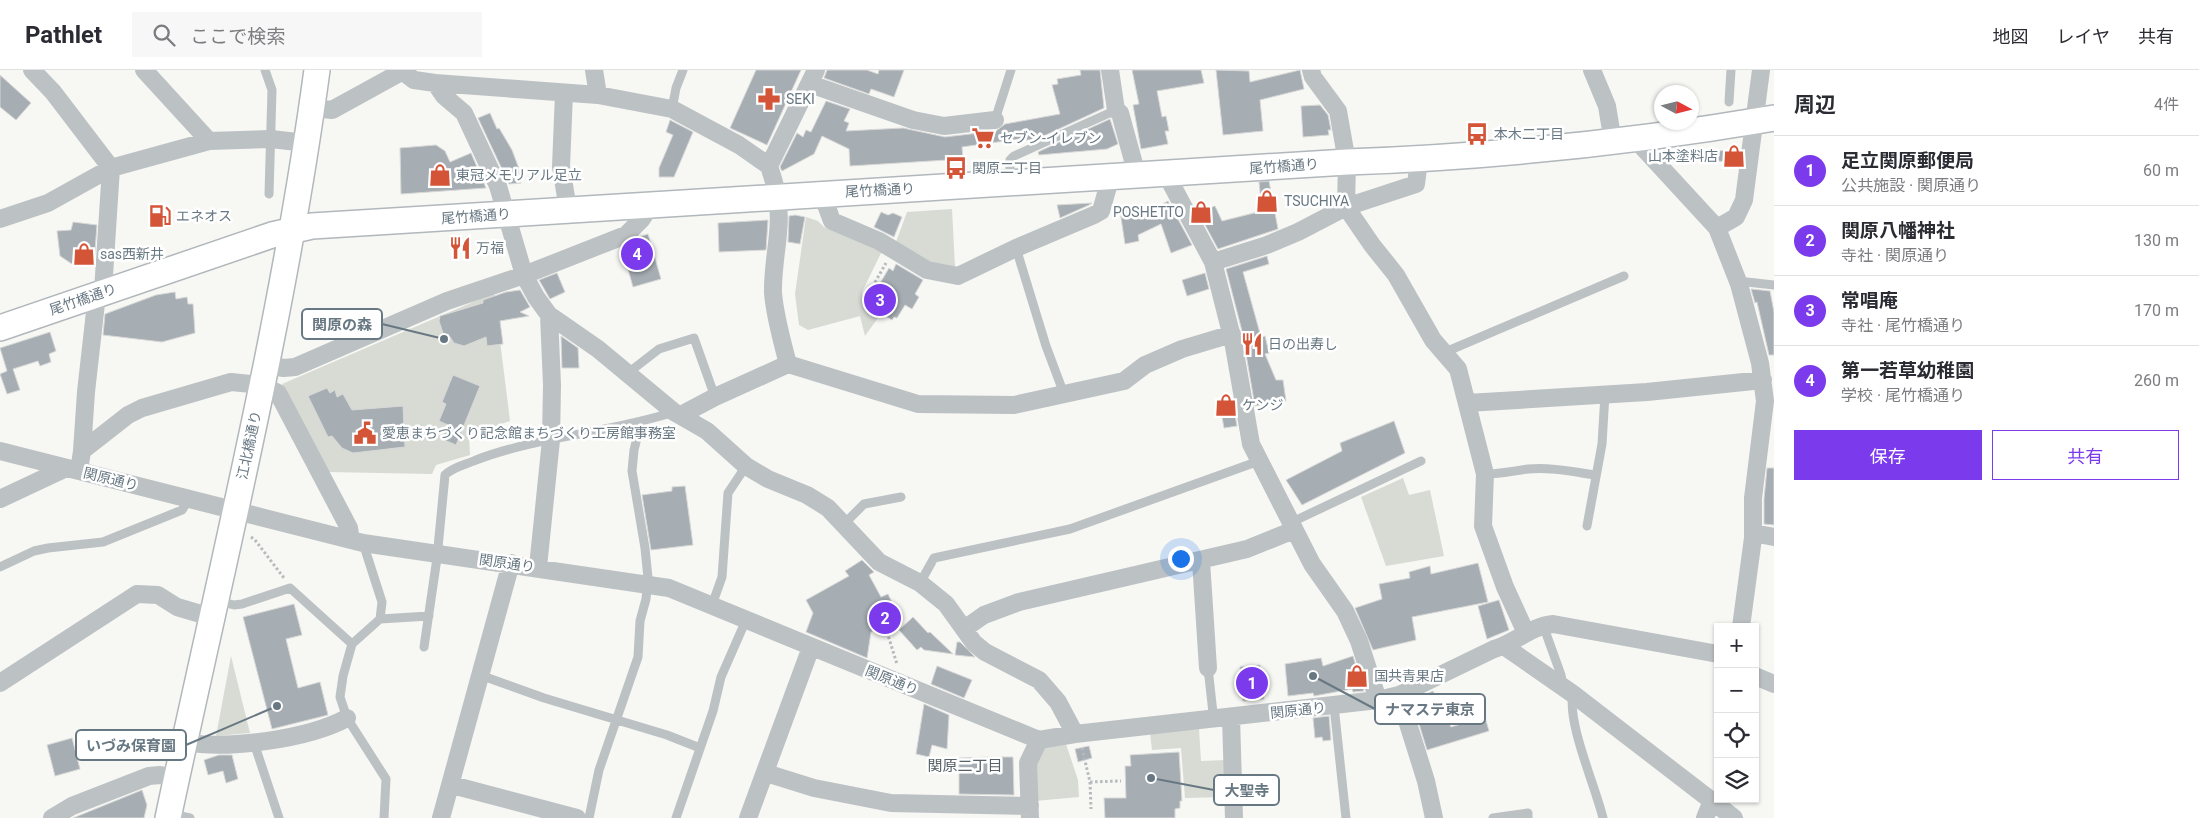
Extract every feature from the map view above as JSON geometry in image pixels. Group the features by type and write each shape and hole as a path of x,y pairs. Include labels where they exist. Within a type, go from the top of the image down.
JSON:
{"main road":[{"name":"江北橋通り","path":"176,816 177,778 264,375 293,229 317,70"},
{"name":"尾竹橋通り","path":"0,328 100,292 293,229 312,226 1010,182 1347,162 1419,160 1624,140 1764,120"}],"street":[{"path":"32,70 53,92 112,168 100,292 86,392 82,452"},
{"path":"144,70 209,141"},
{"path":"594,70 598,95"},
{"path":"1110,70 1116,110 1120,113 1136,175"},
{"path":"1311,70 1313,77 1338,111 1347,162 1346,207 1372,245 1396,275 1433,340 1458,369 1485,474 1483,526 1505,587 1526,633"},
{"path":"1592,70 1624,140 1716,228 1739,284 1760,363 1765,401 1753,498 1753,534 1742,623"},
{"path":"1716,228 1736,217 1744,200 1764,120 1761,70"},
{"path":"312,108 332,110 401,71 414,80 434,83 598,95 672,109 739,145 769,166 777,196 778,217 773,267 773,293 776,317 788,364"},
{"path":"769,166 813,77 913,120 944,126 995,120"},
{"path":"434,83 444,96 464,113 498,186 524,275 549,315 578,334 678,413 707,431 746,466 807,495 828,508 878,562 920,583 946,604 974,643 985,652 1040,680 1058,702 1078,737"},
{"path":"564,93 561,167 568,210"},
{"path":"0,219 48,203 112,168 209,141 271,139 306,143"},
{"path":"1213,262 1267,246 1346,207 1416,184 1419,160"},
{"path":"1166,174 1213,262 1232,334 1251,444 1312,564 1345,612 1358,641 1378,700"},
{"path":"822,194 832,221 880,241 927,270 958,276 1101,211 1111,176"},
{"path":"0,499 72,469 82,452 128,415 142,408 231,382 264,375 284,368 295,367 446,301 524,275 626,235 641,220 651,204"},
{"path":"538,567 551,440 552,385 549,315"},
{"path":"678,413 788,364 918,404 1014,405 1124,381 1145,365 1182,349 1232,334"},
{"path":"264,375 278,393 357,541"},
{"path":"1467,403 1605,394 1763,380"},
{"name":"関原通り","path":"0,451 357,541 669,588 1039,740 1078,737 1378,700 1399,695 1494,649 1504,646 1543,625"},
{"path":"964,629 984,615 1019,602 1247,549 1292,526"},
{"path":"1753,534 1774,537"},
{"path":"1201,561 1208,668"},
{"path":"442,818 511,563"},
{"path":"0,683 137,594 158,595 177,607 213,609"},
{"path":"1543,625 1553,624 1714,653"},
{"path":"1504,646 1568,690 1714,798"},
{"path":"748,818 811,647"},
{"path":"1759,678 1774,684"},
{"path":"1399,695 1426,781 1434,818"},
{"path":"1231,717 1234,818"},
{"path":"184,742 203,746 254,743 332,726 347,718"},
{"path":"766,772 814,788 891,803 1030,812 1028,763 1039,740"},
{"path":"52,818 72,806 149,776 177,778"},
{"path":"452,784 577,818"},
{"path":"1705,818 1709,808 1715,803"},
{"path":"1720,803 1734,818"}],"lane":[{"path":"265,70 272,90 269,194"},
{"path":"672,109 676,88 683,70"},
{"path":"995,120 1011,70"},
{"path":"1729,102 1731,70"},
{"path":"1010,182 1010,160 1014,156 1116,110"},
{"path":"1016,248 1043,339 1064,394"},
{"path":"1443,353 1624,276"},
{"path":"1739,284 1747,282 1774,285"},
{"path":"628,373 659,349 694,338 715,397"},
{"path":"1587,526 1602,444 1605,394"},
{"path":"424,648 438,554 445,476 450,470 492,454 678,413"},
{"path":"589,818 599,770 638,657 640,621 648,584 645,548 632,471 634,450 641,422"},
{"path":"920,583 934,558 1070,529 1259,461"},
{"path":"1292,526 1421,461"},
{"path":"712,606 722,577 728,493 746,466"},
{"path":"1485,474 1504,474 1529,469 1556,469 1596,474"},
{"path":"843,525 864,504 901,497"},
{"path":"0,567 34,551 103,542 182,510 189,499"},
{"path":"357,541 382,602 380,619"},
{"path":"213,609 242,604 290,588 352,644"},
{"path":"384,818 386,779 347,718 340,697 343,676 352,644 380,619 429,616"},
{"path":"676,818 713,711 721,678 746,620"},
{"path":"1543,625 1568,690 1573,721 1603,818"},
{"path":"1208,668 1213,713"},
{"path":"480,675 544,698 617,719 700,748"},
{"path":"1334,706 1346,818"},
{"path":"254,743 279,818"},
{"path":"1493,818 1528,813 1528,818"}],"path":[{"path":"870,291 893,249"},
{"path":"248,535 255,540 290,588"},
{"path":"887,632 899,670"},
{"path":"1078,737 1090,782 1091,809"},
{"path":"1090,782 1121,781"}],"shaded area":[{"path":"952,209 955,267 935,265 896,242 907,212"},
{"path":"806,217 818,221 824,227 883,249 862,292 862,302 880,315 865,336 860,316 808,330 799,325 795,294"},
{"path":"494,293 510,421 469,435 470,455 436,465 432,474 328,472 282,384"},
{"path":"1403,478 1409,495 1430,490 1444,556 1386,566 1361,497"},
{"path":"231,656 250,733 216,736"},
{"path":"1199,729 1201,761 1225,760 1227,797 1185,798 1181,748 1152,750 1150,733"},
{"path":"1066,744 1078,780 1079,797 1035,801 1034,766 1045,747"}],"building":[{"path":"756,70 801,70 767,145 730,128"},
{"path":"827,70 867,70 878,74 879,70 904,70 894,97 871,89 869,94 824,78"},
{"path":"1080,70 1100,70 1104,108 1035,140 1026,140 1026,138 962,147 963,159 850,166 849,149 822,136 814,154 782,171 780,167 797,133 803,137 806,130 811,132 826,101 850,109 844,121 849,123 846,131 903,128 945,137 996,131 1005,124 1060,114 1052,85 1058,84 1057,79 1081,75"},
{"path":"1132,70 1201,70 1204,83 1157,91 1162,117 1166,116 1169,131 1165,131 1168,144 1141,149 1133,105 1139,104"},
{"path":"1216,70 1249,71 1250,82 1300,70 1304,89 1260,100 1263,131 1223,135"},
{"path":"0,75 31,103 16,120 0,107"},
{"path":"1320,105 1328,115 1331,130 1328,130 1329,135 1303,137 1301,106"},
{"path":"490,113 497,129 499,128 512,150 521,174 518,176 521,183 509,184 478,118"},
{"path":"1110,119 1118,144 1107,149 1039,155 1038,152"},
{"path":"670,120 693,132 674,177 659,177 659,168 673,135 666,132"},
{"path":"436,145 445,151 450,162 471,153 486,188 401,194 400,148"},
{"path":"1738,149 1740,151 1738,163 1699,159 1699,153"},
{"path":"1269,181 1278,229 1218,249 1196,208 1201,206 1203,210 1215,206 1222,221 1262,211 1259,182"},
{"path":"1168,201 1192,245 1171,253 1161,224 1138,235 1139,241 1125,244 1120,211 1133,209 1135,219"},
{"path":"1092,203 1089,205 1060,218 1057,205"},
{"path":"881,212 888,215 893,213 902,217 894,237 874,227"},
{"path":"789,216 805,217 800,244 788,242"},
{"path":"768,220 766,250 719,252 718,223"},
{"path":"73,222 97,225 94,264 88,266 72,264 60,256 57,231 71,230"},
{"path":"648,234 661,279 633,287 622,248 630,245 639,237"},
{"path":"1267,256 1269,264 1243,272 1261,337 1265,336 1269,353 1265,354 1276,380 1283,380 1286,401 1255,406 1242,331 1226,269"},
{"path":"896,264 923,280 915,294 919,297 912,309 905,305 897,318 894,317 892,320 870,307 871,304 869,302 889,268 893,271"},
{"path":"557,273 565,292 550,299 539,280"},
{"path":"1205,273 1209,289 1187,296 1182,280"},
{"path":"1751,289 1770,291 1774,312 1774,355 1769,355 1757,302 1755,303"},
{"path":"520,290 530,307 520,312 529,316 500,321 503,344 487,346 486,337 464,346 454,343 448,334 444,336 439,321 440,316 483,303 483,300 506,292"},
{"path":"175,292 176,299 187,297 188,304 193,304 195,333 162,342 103,335 105,314 156,295"},
{"path":"50,332 56,351 49,354 51,362 40,366 38,361 13,369 20,390 7,394 0,374 7,371 0,348"},
{"path":"561,336 578,348 579,368 562,368"},
{"path":"453,375 480,386 456,445 442,439 448,425 439,421 446,404 442,402"},
{"path":"327,388 330,393 335,390 337,397 343,394 352,410 403,406 405,447 353,453 342,448 332,436 328,437 308,396"},
{"path":"1232,398 1237,426 1224,428 1219,400"},
{"path":"1394,421 1405,453 1302,505 1286,480 1342,451 1340,443"},
{"path":"1767,468 1774,468 1774,525 1764,524"},
{"path":"685,486 693,545 651,550 642,495 672,491 672,487"},
{"path":"862,560 874,572 869,575 881,597 888,594 901,622 871,632 867,658 806,632 813,613 806,600 849,576 845,571"},
{"path":"1478,563 1488,602 1412,617 1416,640 1373,650 1355,608 1382,599 1379,584 1410,578 1409,572 1430,566 1431,574"},
{"path":"1499,600 1509,630 1487,639 1478,606"},
{"path":"294,604 302,635 286,639 298,688 320,682 328,715 272,729 243,617"},
{"path":"913,617 928,633 930,632 953,654 924,650 921,647 917,650 899,630"},
{"path":"957,642 960,642 975,657 955,655"},
{"path":"1353,656 1364,691 1353,692 1352,689 1314,696 1313,693 1288,696 1285,664 1321,658 1323,666"},
{"path":"1260,665 1264,699 1243,701 1240,667"},
{"path":"937,666 972,680 964,698 931,684"},
{"path":"1433,691 1451,727 1485,717 1489,731 1427,750 1412,701"},
{"path":"924,704 949,715 947,749 932,745 929,757 916,754"},
{"path":"1329,716 1331,740 1323,741 1322,737 1315,738 1313,718"},
{"path":"72,738 80,769 55,776 47,745"},
{"path":"1089,746 1092,758 1078,762 1075,749"},
{"path":"1179,752 1182,801 1180,801 1180,808 1175,809 1175,818 1105,818 1104,798 1126,798 1125,766 1131,766 1130,755"},
{"path":"219,755 232,755 238,779 226,783 223,771 208,775 204,760"},
{"path":"1013,757 1014,795 959,794 959,758"},
{"path":"142,790 147,805 144,818 73,818"}],"place":[{"name":"SEKI","path":"769,99"},
{"name":"本木二丁目","path":"1477,134"},
{"name":"セブン-イレブン","path":"983,138"},
{"name":"山本塗料店","path":"1734,156"},
{"name":"関原二丁目","path":"956,168"},
{"name":"東冠メモリアル足立","path":"440,175"},
{"name":"TSUCHIYA","path":"1267,201"},
{"name":"POSHETTO","path":"1201,212"},
{"name":"エネオス","path":"160,216"},
{"name":"万福","path":"460,248"},
{"name":"sas西新井","path":"84,254"},
{"name":"第一若草幼稚園","path":"637,254"},
{"name":"常唱庵","path":"880,300"},
{"name":"関原の森","path":"444,339"},
{"name":"日の出寿し","path":"1252,344"},
{"name":"ケンジ","path":"1226,405"},
{"name":"愛恵まちづくり記念館まちづくり工房館事務室","path":"365,433"},
{"name":"関原八幡神社","path":"885,618"},
{"name":"ナマステ東京","path":"1313,676"},
{"name":"国共青果店","path":"1357,676"},
{"name":"足立関原郵便局","path":"1252,683"},
{"name":"いづみ保育園","path":"277,706"},
{"name":"大聖寺","path":"1151,778"}],"district":[{"name":"関原二丁目","path":"965,766"}]}
